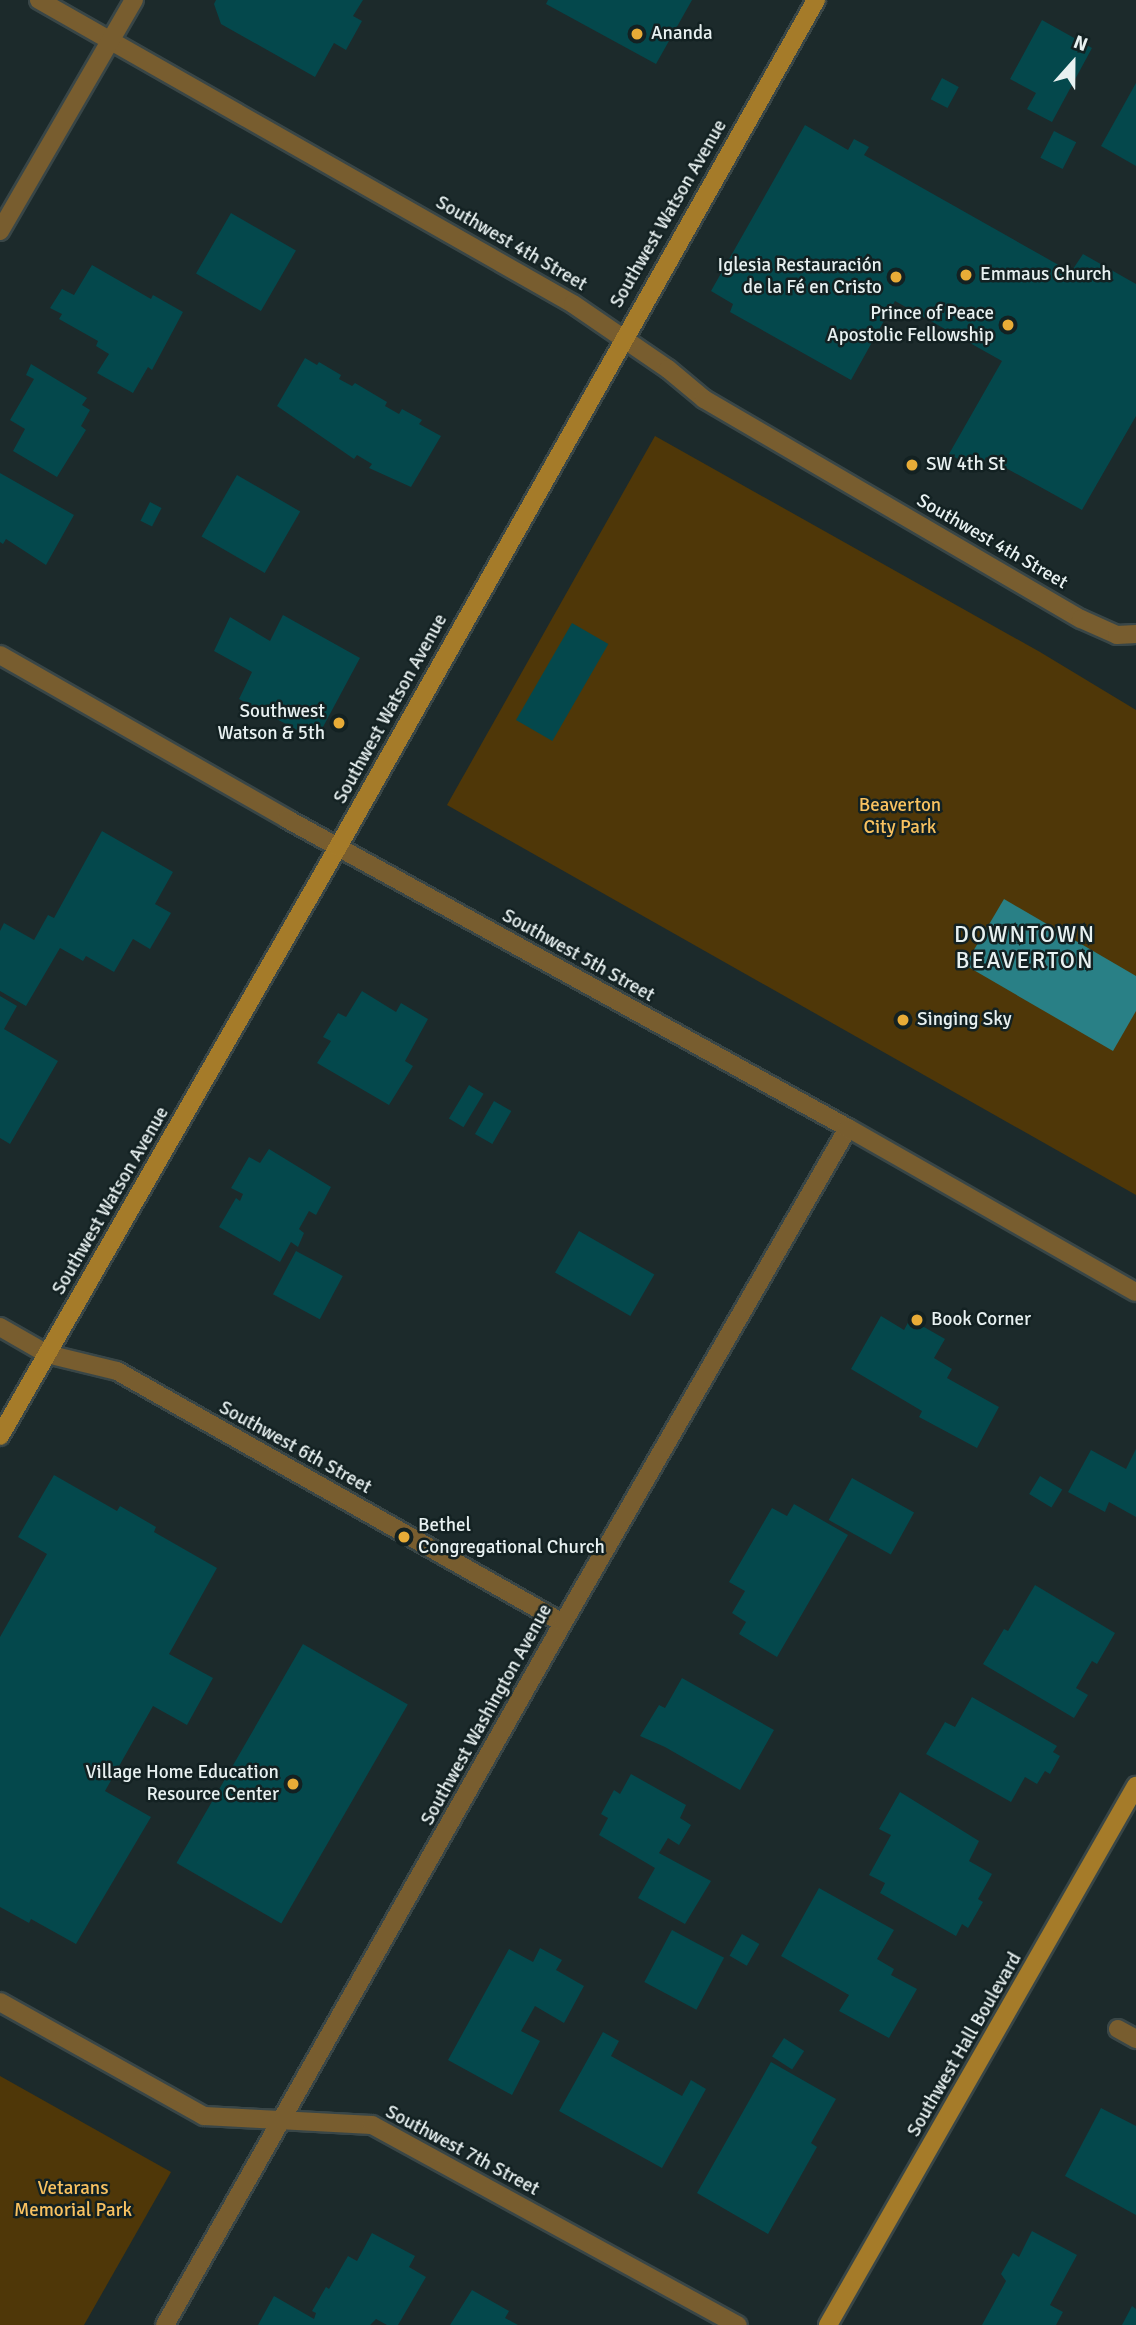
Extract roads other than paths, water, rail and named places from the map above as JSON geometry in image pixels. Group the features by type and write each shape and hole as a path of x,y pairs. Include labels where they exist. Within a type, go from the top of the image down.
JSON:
{"main road":[{"name":"Southwest Watson Avenue","path":"0,1436 338,847 816,0"},
{"name":"Southwest Hall Boulevard","path":"828,2325 1136,1786"}],"street":[{"name":"Southwest 4th Street","path":"39,0 573,304 704,399 1069,612 1117,635 1136,634"},
{"path":"0,231 134,0"},
{"name":"Southwest 5th Street","path":"0,655 338,847 848,1128 1136,1292"},
{"name":"Southwest Washington Avenue","path":"165,2325 563,1623 848,1128"},
{"name":"Southwest 6th Street","path":"0,1327 47,1354 117,1371 563,1623"},
{"name":"Southwest 7th Street","path":"0,2002 204,2116 372,2125 738,2325"},
{"path":"1118,2029 1136,2039"}],"water":[{"path":"1004,899 1136,976 1136,1011 1113,1051 965,965"}],"place":[{"name":"Ananda","path":"637,34"},
{"name":"Emmaus Church","path":"966,275"},
{"name":"Iglesia Restauración de la Fé en Cristo","path":"896,277"},
{"name":"Prince of Peace Apostolic Fellowship","path":"1008,325"},
{"name":"SW 4th St","path":"912,465"},
{"name":"Southwest Watson & 5th","path":"339,723"},
{"name":"Singing Sky","path":"903,1020"},
{"name":"Book Corner","path":"917,1320"},
{"name":"Bethel Congregational Church","path":"404,1537"},
{"name":"Village Home Education Resource Center","path":"293,1784"}],"district":[{"name":"DOWNTOWN BEAVERTON","path":"1025,948"}],"park label":[{"name":"Beaverton City Park","path":"900,817"},
{"name":"Vetarans Memorial Park","path":"73,2200"}]}
